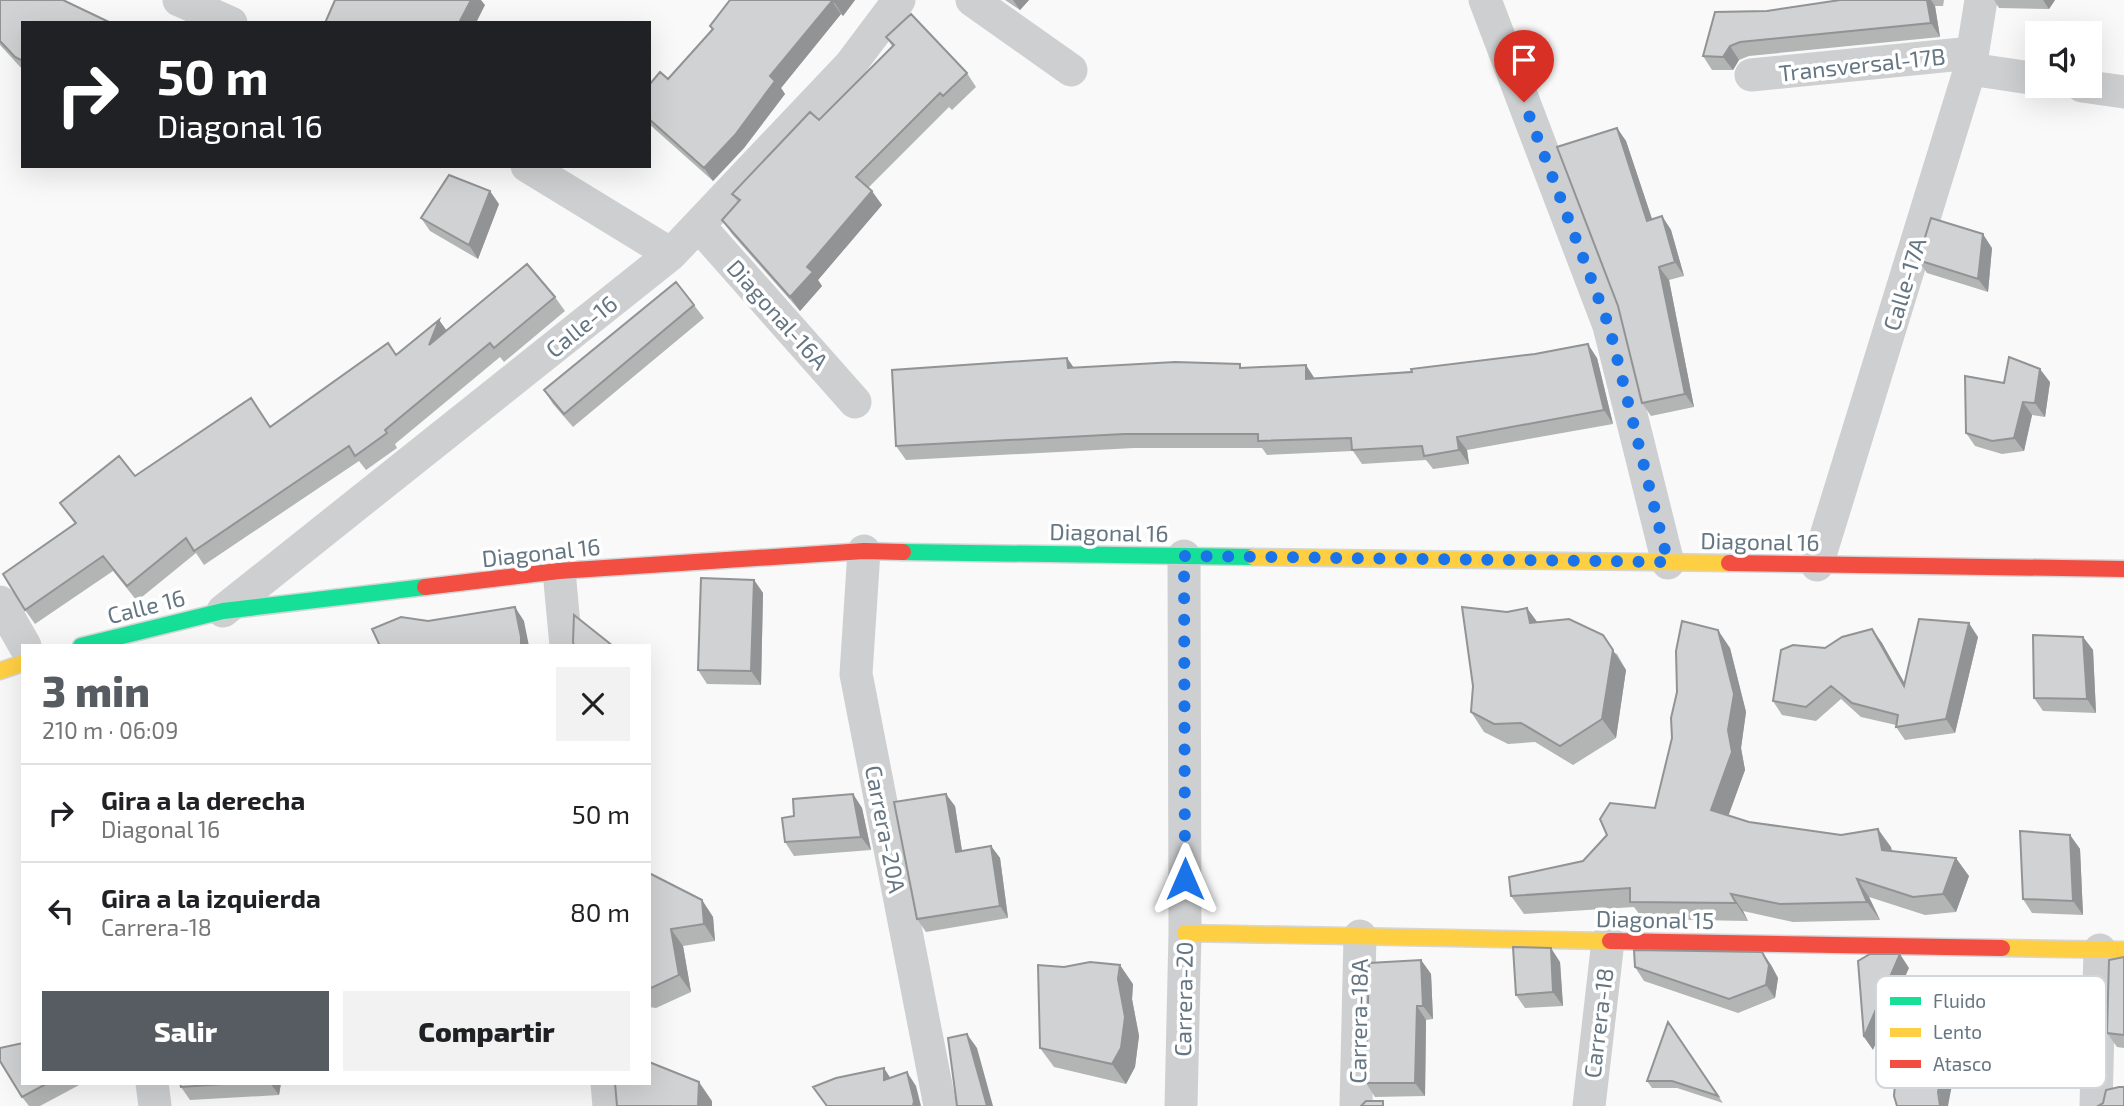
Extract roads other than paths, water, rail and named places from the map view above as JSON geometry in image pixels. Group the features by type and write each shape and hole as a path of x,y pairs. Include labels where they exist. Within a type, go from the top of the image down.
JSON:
{"street":[{"path":"179,0 226,21"},
{"name":"Calle-16","path":"223,611 671,254 851,64 899,0"},
{"path":"972,0 1071,71"},
{"path":"1485,0 1609,326 1668,562"},
{"name":"Calle-17A","path":"1817,565 1971,61 1981,0"},
{"name":"Transversal-17B","path":"1751,75 1971,61 2025,76"},
{"path":"2102,89 2124,92"},
{"path":"530,168 671,254"},
{"name":"Diagonal-16A","path":"700,226 855,402"},
{"name":"Diagonal 16","path":"223,611 559,571 864,551 2124,569"},
{"name":"Carrera-20A","path":"864,551 856,674 940,1106"},
{"name":"Carrera-20","path":"1181,1106 1185,933 1184,556"},
{"path":"559,571 566,644"},
{"path":"0,602 24,644"},
{"name":"Calle 16","path":"89,644 223,611"},
{"path":"0,671 21,664"},
{"name":"Diagonal 15","path":"1185,933 2112,950"},
{"name":"Carrera-18A","path":"1356,1106 1360,936"},
{"name":"Carrera-18","path":"1589,1106 1608,941"},
{"path":"2106,1008 2112,950"},
{"path":"152,1085 155,1106"},
{"path":"607,1085 609,1106"},
{"path":"2096,1106 2098,1088"}]}
